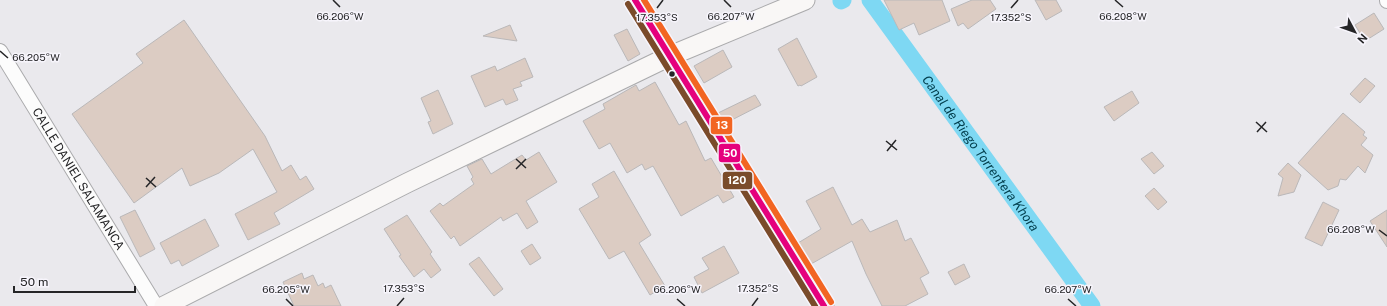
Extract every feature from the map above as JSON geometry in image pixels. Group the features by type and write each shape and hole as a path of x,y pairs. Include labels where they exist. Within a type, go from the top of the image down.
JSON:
{"street":[{"path":"635,0 824,306"},
{"path":"164,306 407,183 670,56 805,0"},
{"name":"CALLE DANIEL SALAMANCA","path":"0,51 156,306"}],"building":[{"path":"884,0 942,0 950,21 919,35 914,23 899,30"},
{"path":"972,0 990,0 996,9 968,29 963,23 958,26 951,9"},
{"path":"1035,0 1056,0 1062,11 1046,20"},
{"path":"1374,13 1384,29 1365,41 1355,25"},
{"path":"184,20 265,136 282,171 291,165 300,180 306,176 314,189 274,213 280,224 248,240 235,214 277,192 253,149 219,173 190,186 182,168 134,203 72,114 143,63 136,54"},
{"path":"510,25 517,41 483,36"},
{"path":"627,29 640,54 628,61 614,35"},
{"path":"797,38 817,77 801,86 798,86 778,49"},
{"path":"723,50 732,67 704,83 694,66"},
{"path":"525,58 533,77 520,82 522,86 513,89 518,100 506,105 503,99 485,107 471,76 495,66 497,71"},
{"path":"1365,78 1375,86 1360,103 1350,94"},
{"path":"655,82 679,125 686,121 705,161 711,158 734,197 723,203 718,195 681,216 653,166 645,170 642,164 627,173 610,143 599,149 583,121 605,109 603,104 636,85 639,91"},
{"path":"438,90 453,124 433,134 428,122 431,121 421,98"},
{"path":"1132,91 1139,103 1114,121 1104,107"},
{"path":"755,95 761,105 724,124 718,113"},
{"path":"1343,113 1365,132 1363,135 1367,138 1361,145 1373,155 1365,173 1358,166 1346,180 1340,179 1338,186 1328,190 1298,163"},
{"path":"539,152 557,182 526,201 538,222 527,229 517,213 503,221 501,217 460,246 454,236 451,239 430,211 440,203 443,206 474,184 471,179 473,177 467,166 482,159 491,174 522,155 526,160"},
{"path":"1152,152 1164,166 1154,174 1141,159"},
{"path":"1288,163 1301,175 1294,192 1278,196 1283,178 1278,174"},
{"path":"614,171 651,235 639,243 665,286 650,295 624,251 609,259 579,209 599,197 592,184"},
{"path":"833,187 852,225 862,219 870,232 897,220 905,241 911,238 929,273 920,278 928,294 905,306 882,306 852,241 811,264 798,243 821,229 806,201"},
{"path":"1154,188 1167,202 1158,210 1145,196"},
{"path":"1323,202 1339,210 1322,246 1305,238"},
{"path":"135,210 155,249 140,257 120,217"},
{"path":"1387,210 1387,247 1370,221"},
{"path":"407,215 432,252 430,254 441,270 431,278 424,269 414,277 399,256 401,255 384,229"},
{"path":"205,219 219,246 182,266 179,260 171,264 160,243"},
{"path":"532,244 541,258 530,265 521,251"},
{"path":"724,246 739,273 702,293 694,277 709,269 702,258"},
{"path":"479,257 503,289 494,296 469,264"},
{"path":"964,264 970,277 955,285 948,272"},
{"path":"302,273 304,279 313,275 318,286 323,283 325,288 331,285 341,306 294,306 283,282"}],"waterway":[{"name":"Canal de Riego Torrentera Khora","path":"870,0 1092,306"}],"transit line":[{"name":"50","path":"635,0 824,306"},
{"name":"13","path":"644,0 831,302"},
{"name":"120","path":"628,4 815,306"}]}
